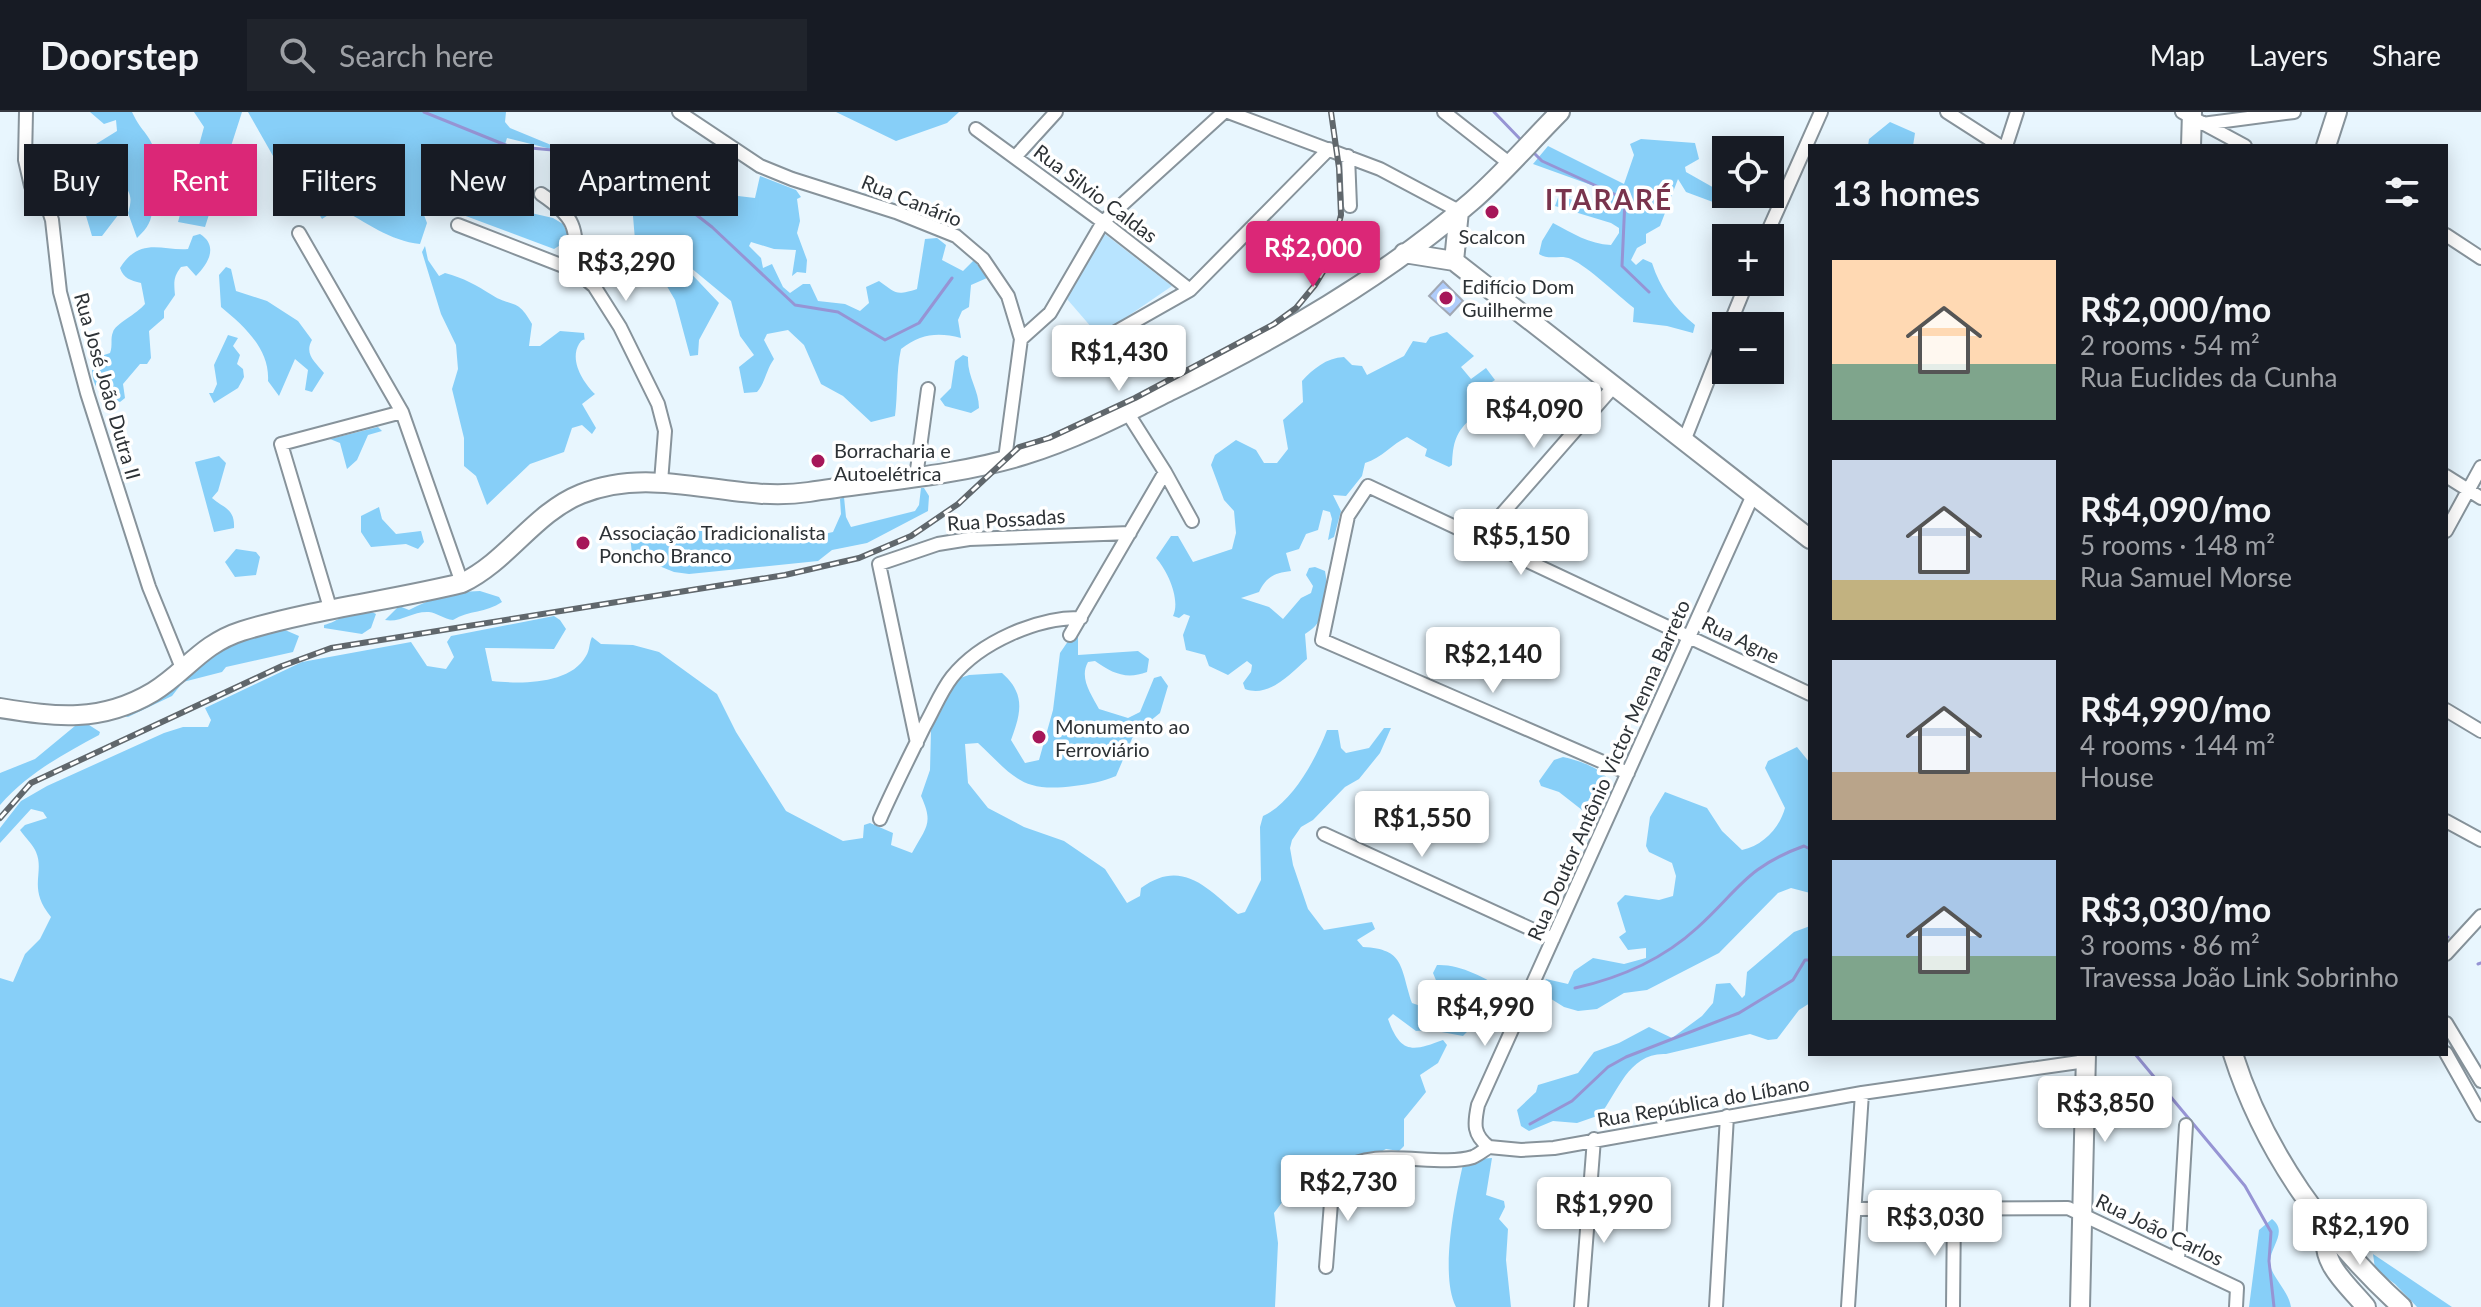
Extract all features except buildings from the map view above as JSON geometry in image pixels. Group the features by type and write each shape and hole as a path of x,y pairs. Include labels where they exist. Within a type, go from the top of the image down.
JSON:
{"street":[{"name":"Rua José João Dutra II","path":"26,112 25,160 31,186 47,205 52,220 60,292 87,393 149,587 182,668"},
{"name":"Rua Canário","path":"679,112 760,166 896,212 956,236 983,259 1008,296 1021,339 1005,459"},
{"path":"1016,156 1056,112"},
{"path":"1021,339 1050,313 1103,222 1226,112 1348,156 1409,183 1459,211"},
{"path":"1444,112 1509,163"},
{"path":"0,708 71,718 93,715 154,692 203,649 239,632 462,583 488,567 544,516 580,494 635,481 792,495 916,477 1005,459 1059,443 1243,354 1368,281 1459,211 1560,112"},
{"path":"1771,224 1821,112"},
{"path":"1947,112 1997,144"},
{"path":"2007,144 2017,112"},
{"path":"2192,117 2294,112"},
{"path":"2327,144 2337,112"},
{"path":"2191,144 2192,117"},
{"path":"2192,117 2241,144"},
{"name":"Rua Silvio Caldas","path":"976,129 1016,156 1190,290"},
{"path":"1107,337 1190,290 1329,149"},
{"path":"1348,156 1350,206"},
{"path":"541,194 573,220 576,271"},
{"path":"1454,261 1459,211"},
{"path":"458,225 576,271 594,286 620,327 658,404 665,431 661,482"},
{"path":"299,233 402,412 462,583"},
{"path":"2448,236 2481,258"},
{"path":"1404,253 1454,261 1808,537"},
{"path":"1684,441 1712,370"},
{"path":"1481,538 1614,386"},
{"path":"916,477 928,389"},
{"path":"331,611 281,444 402,412"},
{"path":"1127,412 1192,521"},
{"path":"2448,527 2481,467"},
{"path":"1070,635 1165,472"},
{"path":"2448,477 2481,498"},
{"name":"Rua Agne","path":"1628,773 1322,640 1348,516 1368,486 1808,693"},
{"name":"Rua Doutor Antônio Victor Menna Barreto","path":"1489,1147 1478,1138 1475,1128 1478,1105 1753,495"},
{"name":"Rua Possadas","path":"917,743 879,564 938,544 969,539 1130,533"},
{"path":"880,819 952,677 975,656 1040,621 1081,618"},
{"path":"2448,711 2481,731"},
{"path":"2448,822 2481,840"},
{"path":"1324,834 1553,939"},
{"path":"2448,952 2481,916"},
{"path":"2448,1026 2481,1080 2466,1088"},
{"path":"2234,1056 2281,1161 2328,1230 2402,1307"},
{"path":"2448,1056 2481,1115"},
{"path":"2080,1307 2086,1057"},
{"name":"Rua República do Líbano","path":"1326,1267 1333,1177 1349,1164 1397,1158 1474,1157 1489,1147 1538,1149 2086,1057"},
{"path":"1848,1307 1862,1093"},
{"path":"1716,1307 1727,1116"},
{"path":"2178,1260 2186,1125"},
{"path":"1581,1307 1594,1139"},
{"name":"Rua João Carlos","path":"1855,1209 2068,1208 2237,1288 2236,1307"},
{"path":"1953,1307 1954,1209"},
{"path":"2328,1230 2324,1247 2329,1263 2366,1307"}],"shaded area":[{"path":"90,112 132,112 152,144 144,144 144,216 151,216 137,238 128,213 128,144 96,144 117,131 116,120 104,124"},
{"path":"194,112 242,112 232,144 199,144 204,127"},
{"path":"248,112 506,112 505,122 510,128 550,145 550,149 507,138 505,144 421,144 421,216 424,216 427,223 420,244 388,235 354,216 405,216 405,144 273,144 273,156"},
{"path":"836,112 959,112 947,123 896,141"},
{"path":"1890,122 1915,133 1913,144 1868,144 1869,139"},
{"path":"1641,139 1695,143 1699,159 1685,167 1686,172 1712,187 1712,202 1686,192 1678,179 1660,226 1646,234 1646,243 1637,248 1631,260 1636,265 1643,259 1652,263 1669,297 1695,325 1693,333 1633,322 1634,308 1586,268 1567,258 1539,254 1542,241 1553,223 1595,243 1611,245 1619,228 1555,206 1559,195 1591,207 1594,186 1533,164 1548,146 1624,184 1634,155 1630,144"},
{"path":"760,176 796,190 801,197 797,199 800,221 797,233 807,260 806,273 797,272 792,276 796,250 774,249 751,242 749,246 761,258 763,268 772,264 783,287 790,293 803,284 810,284 818,301 845,304 860,311 869,303 866,287 879,281 896,292 917,289 925,239 937,238 946,245 942,260 963,271 974,260 987,278 971,285 969,307 962,311 958,320 961,338 930,336 915,340 901,349 895,416 871,422 843,396 821,384 804,345 788,330 767,334 764,340 774,359 757,392 744,393 739,367 754,355 740,336 731,301 679,258 635,240 633,216 738,216 738,196 755,198"},
{"path":"534,214 553,218 563,224 570,239 554,249 466,216"},
{"path":"86,216 117,216 102,236 92,236"},
{"path":"180,216 209,216 205,227 178,222"},
{"path":"1101,231 1172,286 1099,336 1067,299"},
{"path":"200,234 209,244 208,261 196,276 187,266 178,271 175,295 164,311 164,318 149,331 151,358 147,364 140,364 123,384 125,398 120,402 103,393 94,383 92,370 104,365 101,356 110,353 115,329 145,304 141,283 123,275 120,268 143,248 188,249 193,236"},
{"path":"425,246 428,260 439,276 445,273 464,280 518,306 532,324 529,346 540,346 560,331 584,333 585,340 579,344 576,357 582,378 595,394 582,404 596,428 592,434 582,425 572,428 564,452 530,464 487,505 476,476 464,466 464,438 452,389 458,369 456,345 441,314 422,252"},
{"path":"681,263 719,303 699,340 698,355 690,356 675,300 661,276 665,267"},
{"path":"226,267 231,269 236,291 267,301 298,321 312,340 310,354 324,373 312,392 305,390 308,370 295,359 279,396 268,381 265,359 254,339 221,307 219,275"},
{"path":"1447,332 1474,356 1461,367 1471,379 1486,368 1495,380 1475,400 1473,417 1456,438 1452,465 1449,467 1425,456 1427,449 1407,437 1365,463 1362,476 1346,496 1333,495 1341,511 1334,537 1328,540 1332,519 1330,512 1323,510 1318,530 1306,534 1299,549 1286,553 1291,571 1271,577 1259,592 1241,598 1269,607 1283,619 1301,598 1311,593 1313,586 1306,575 1309,568 1325,571 1326,607 1319,622 1305,634 1307,659 1279,683 1254,691 1245,689 1243,683 1251,672 1252,665 1247,661 1228,675 1209,666 1205,655 1186,650 1183,635 1190,616 1173,616 1174,593 1156,558 1171,536 1178,536 1193,562 1232,549 1236,533 1234,511 1224,500 1211,465 1215,455 1236,440 1256,450 1264,463 1277,463 1288,449 1283,420 1303,402 1302,381 1315,368 1331,359 1344,357 1352,365 1362,366 1367,375 1404,356 1413,341 1426,343 1430,337"},
{"path":"228,335 238,338 233,346 240,355 237,364 243,369 244,377 238,388 214,403 209,393 213,393 217,384 214,365"},
{"path":"963,355 968,357 979,408 971,413 945,406 940,399 951,388 955,361"},
{"path":"378,427 382,431 368,435 357,460 347,469 340,443 330,439"},
{"path":"219,456 226,463 218,491 212,498 228,509 233,516 234,528 214,532 195,462"},
{"path":"921,488 929,496 928,511 867,543 832,550 818,561 689,574 674,572 632,555 630,534 635,527 658,535 721,529 764,535 785,532 801,539 833,532 841,514 840,499 844,497 846,517 851,527 915,511"},
{"path":"379,507 382,519 396,534 421,531 424,542 418,549 406,544 371,547 361,532 361,516"},
{"path":"236,549 256,552 260,557 256,575 235,577 225,562"},
{"path":"480,591 499,597 502,602 453,620 429,612 385,620 399,606 409,610 443,596"},
{"path":"370,611 376,614 371,628 362,634 324,628 324,625 343,617"},
{"path":"554,616 566,629 554,649 485,648 492,681 530,682 568,673 579,666 586,656 592,637 601,644 633,645 659,652 717,694 736,732 786,811 843,841 863,838 864,825 870,823 893,833 891,845 912,853 928,819 921,796 930,770 931,730 943,707 951,681 969,675 1002,673 1010,681 1019,704 1011,740 1025,763 1039,760 1053,710 1060,653 1075,631 1078,632 1078,655 1138,651 1149,659 1147,672 1120,674 1095,661 1088,662 1086,668 1087,686 1099,709 1128,718 1140,712 1154,678 1161,676 1168,686 1160,713 1134,734 1116,776 1085,784 1042,787 1020,780 978,743 965,744 968,783 988,808 1024,827 1064,841 1105,869 1127,903 1140,896 1141,888 1156,879 1182,876 1204,886 1238,914 1245,912 1261,880 1260,827 1263,816 1274,810 1293,791 1310,767 1327,730 1338,730 1341,748 1346,753 1369,748 1384,728 1391,728 1380,753 1359,779 1345,787 1313,820 1301,827 1292,840 1293,865 1308,909 1324,930 1372,922 1375,929 1357,940 1363,947 1394,956 1399,962 1412,1003 1429,1009 1440,990 1433,973 1437,965 1464,969 1481,977 1504,990 1505,998 1496,1002 1463,1036 1431,1030 1416,1031 1393,1014 1388,1019 1398,1039 1409,1047 1443,1040 1447,1045 1438,1063 1420,1075 1426,1092 1404,1119 1404,1146 1399,1151 1386,1149 1315,1167 1297,1182 1274,1213 1278,1243 1275,1307 0,1307 0,978 13,982 25,954 40,939 51,917 40,898 36,852 20,830 25,825 47,818 43,812 31,809 0,843 0,828 21,801 164,733 183,727 208,727 211,720 205,708 302,662 411,642 427,666 446,669 454,657 447,642 451,636"},
{"path":"285,630 299,636 293,652 226,667 222,672 183,682 172,696 128,717 112,714 92,719 89,725 100,732 99,735 34,774 0,805 0,773 35,759 81,721 201,656 260,632"},
{"path":"1797,747 1808,761 1808,892 1791,888 1778,893 1719,953 1647,990 1624,993 1597,1009 1578,1011 1564,1007 1540,992 1546,979 1568,984 1574,971 1593,958 1624,964 1646,958 1646,948 1628,950 1619,937 1626,932 1617,903 1625,895 1659,900 1673,896 1676,876 1672,863 1649,852 1646,846 1650,817 1665,792 1707,808 1722,831 1742,850 1769,835 1779,823 1785,808 1765,768 1768,761"},
{"path":"1563,757 1596,769 1610,782 1612,791 1601,813 1582,810 1559,792 1541,786 1539,781 1554,760"},
{"path":"1808,927 1808,1004 1799,1010 1777,1039 1768,1040 1750,1034 1653,1055 1643,1059 1626,1075 1600,1115 1577,1123 1553,1121 1529,1131 1521,1126 1517,1110 1536,1092 1538,1085 1578,1073 1594,1052 1649,1027 1672,1038 1702,1016 1713,1003 1716,984 1730,983 1742,998 1747,972 1794,932"},
{"path":"1492,1158 1486,1195 1504,1201 1505,1207 1499,1219 1508,1229 1506,1260 1511,1307 1456,1307 1451,1293 1449,1255 1453,1213 1464,1160"},
{"path":"2272,1219 2277,1224 2279,1234 2270,1266 2291,1307 2249,1307 2259,1230"},
{"path":"2373,1254 2452,1307 2417,1307 2375,1269"}],"waterway":[{"path":"424,112 508,146 608,155 645,175 712,227 795,305 838,312 885,340 919,323 952,278"},
{"path":"1494,112 1522,141"},
{"path":"1533,152 1542,161 1625,199 1622,266 1649,292"},
{"path":"1575,988 1624,973 1670,949 1697,928 1756,871 1784,854 1804,846 1808,848"},
{"path":"1530,1124 1572,1101 1608,1067 1626,1057 1739,1013 1793,980 1808,960"},
{"path":"2137,1056 2245,1186 2271,1232 2269,1261 2274,1307"}],"railway":[{"path":"0,818 31,783 282,666 331,648 785,575 859,558 911,536 958,504 1019,447 1049,438 1135,398 1274,324 1296,308 1329,262 1341,215 1339,168 1331,112"}],"place":[{"name":"Scalcon","path":"1492,212"},
{"name":"Edifício Dom Guilherme","path":"1446,298"},
{"name":"Borracharia e Autoelétrica","path":"818,461"},
{"name":"Associação Tradicionalista Poncho Branco","path":"583,543"},
{"name":"Monumento ao Ferroviário","path":"1039,737"}],"district":[{"name":"ITARARÉ","path":"1609,199"}]}
